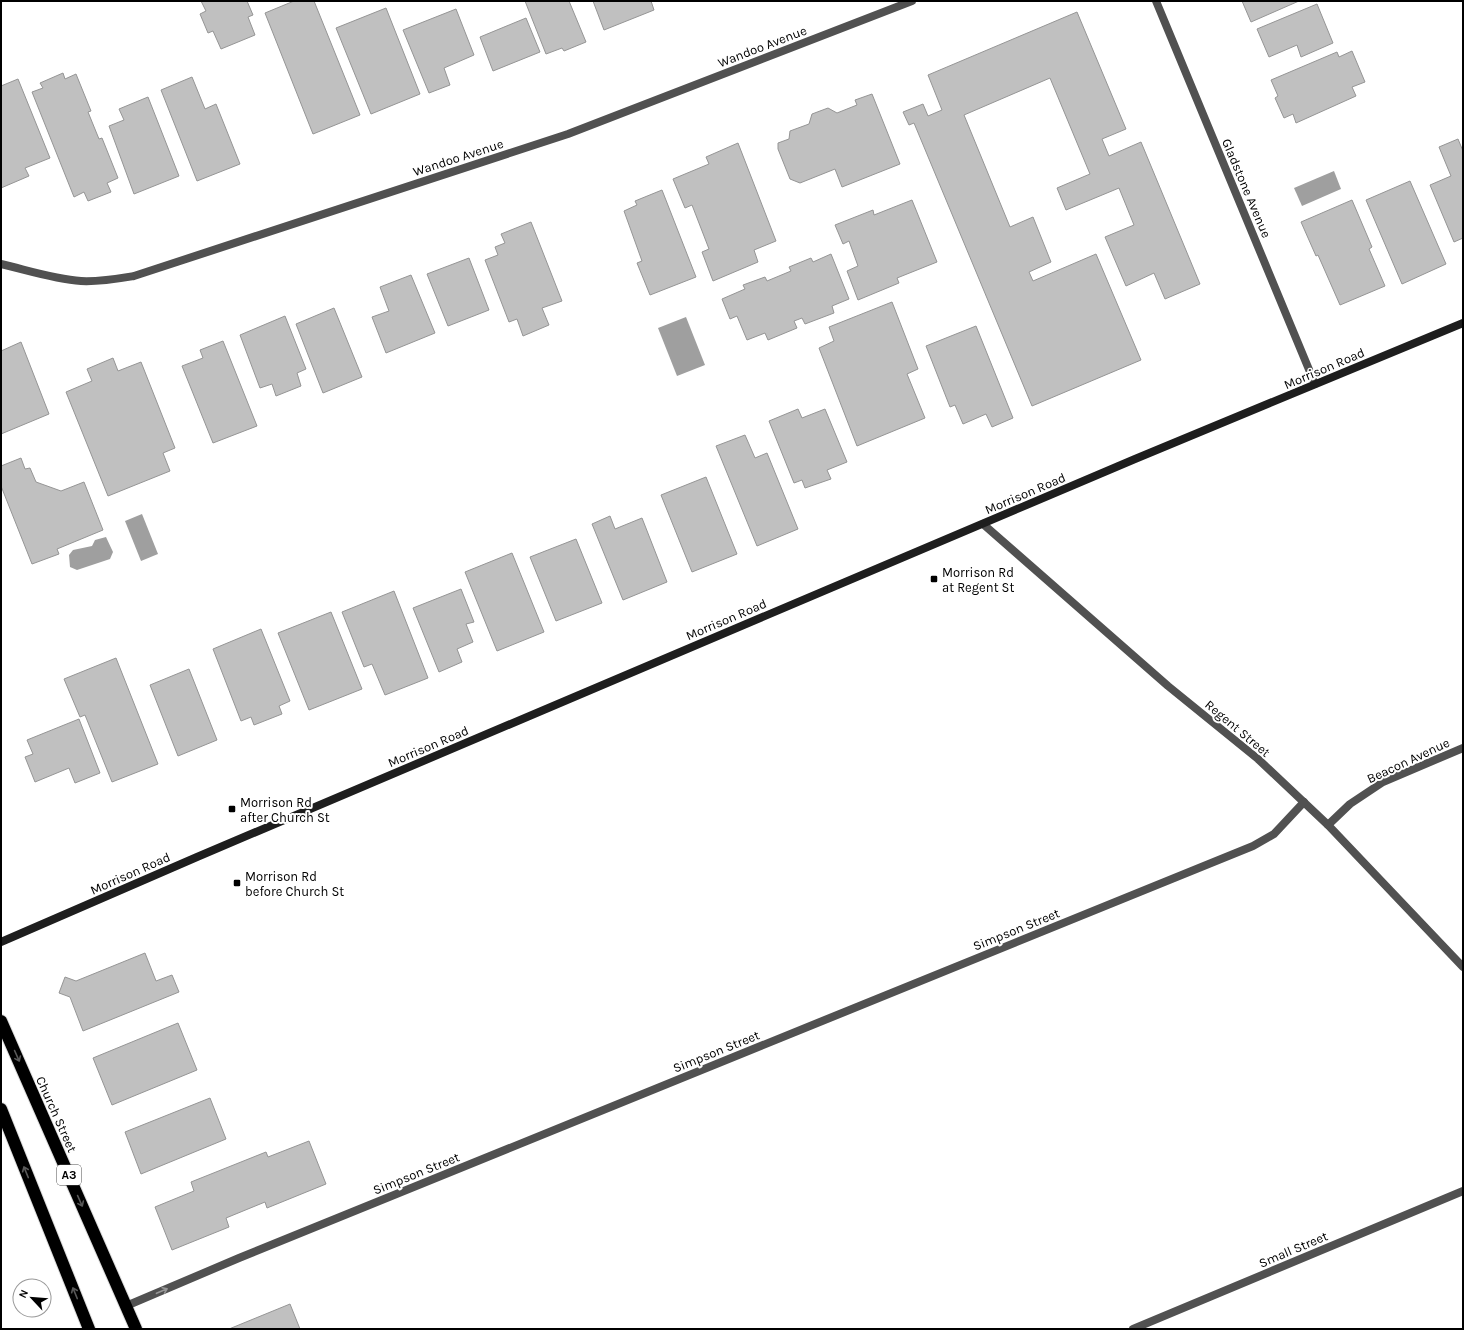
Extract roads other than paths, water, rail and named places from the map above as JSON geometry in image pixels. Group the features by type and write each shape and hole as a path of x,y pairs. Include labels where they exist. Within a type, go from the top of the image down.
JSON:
{"highway":[{"name":"Church Street","path":"1,1021 136,1329"},
{"path":"1,1109 89,1329"}],"street":[{"name":"Wandoo Avenue","path":"1,264 80,281 107,281 134,276 568,134 912,1"},
{"name":"Gladstone Avenue","path":"1156,1 1315,384"},
{"name":"Morrison Road","path":"1,942 197,857 983,524 1463,323"},
{"name":"Regent Street","path":"983,524 1168,686 1258,759 1328,825 1463,967"},
{"name":"Beacon Avenue","path":"1328,825 1350,804 1383,782 1463,748"},
{"name":"Simpson Street","path":"126,1306 239,1258 1253,846 1274,834 1304,802"},
{"name":"Small Street","path":"1133,1329 1463,1192"}],"place":[{"name":"Morrison Rd at Regent St","path":"934,579"},
{"name":"Morrison Rd after Church St","path":"232,809"},
{"name":"Morrison Rd before Church St","path":"237,883"}]}
